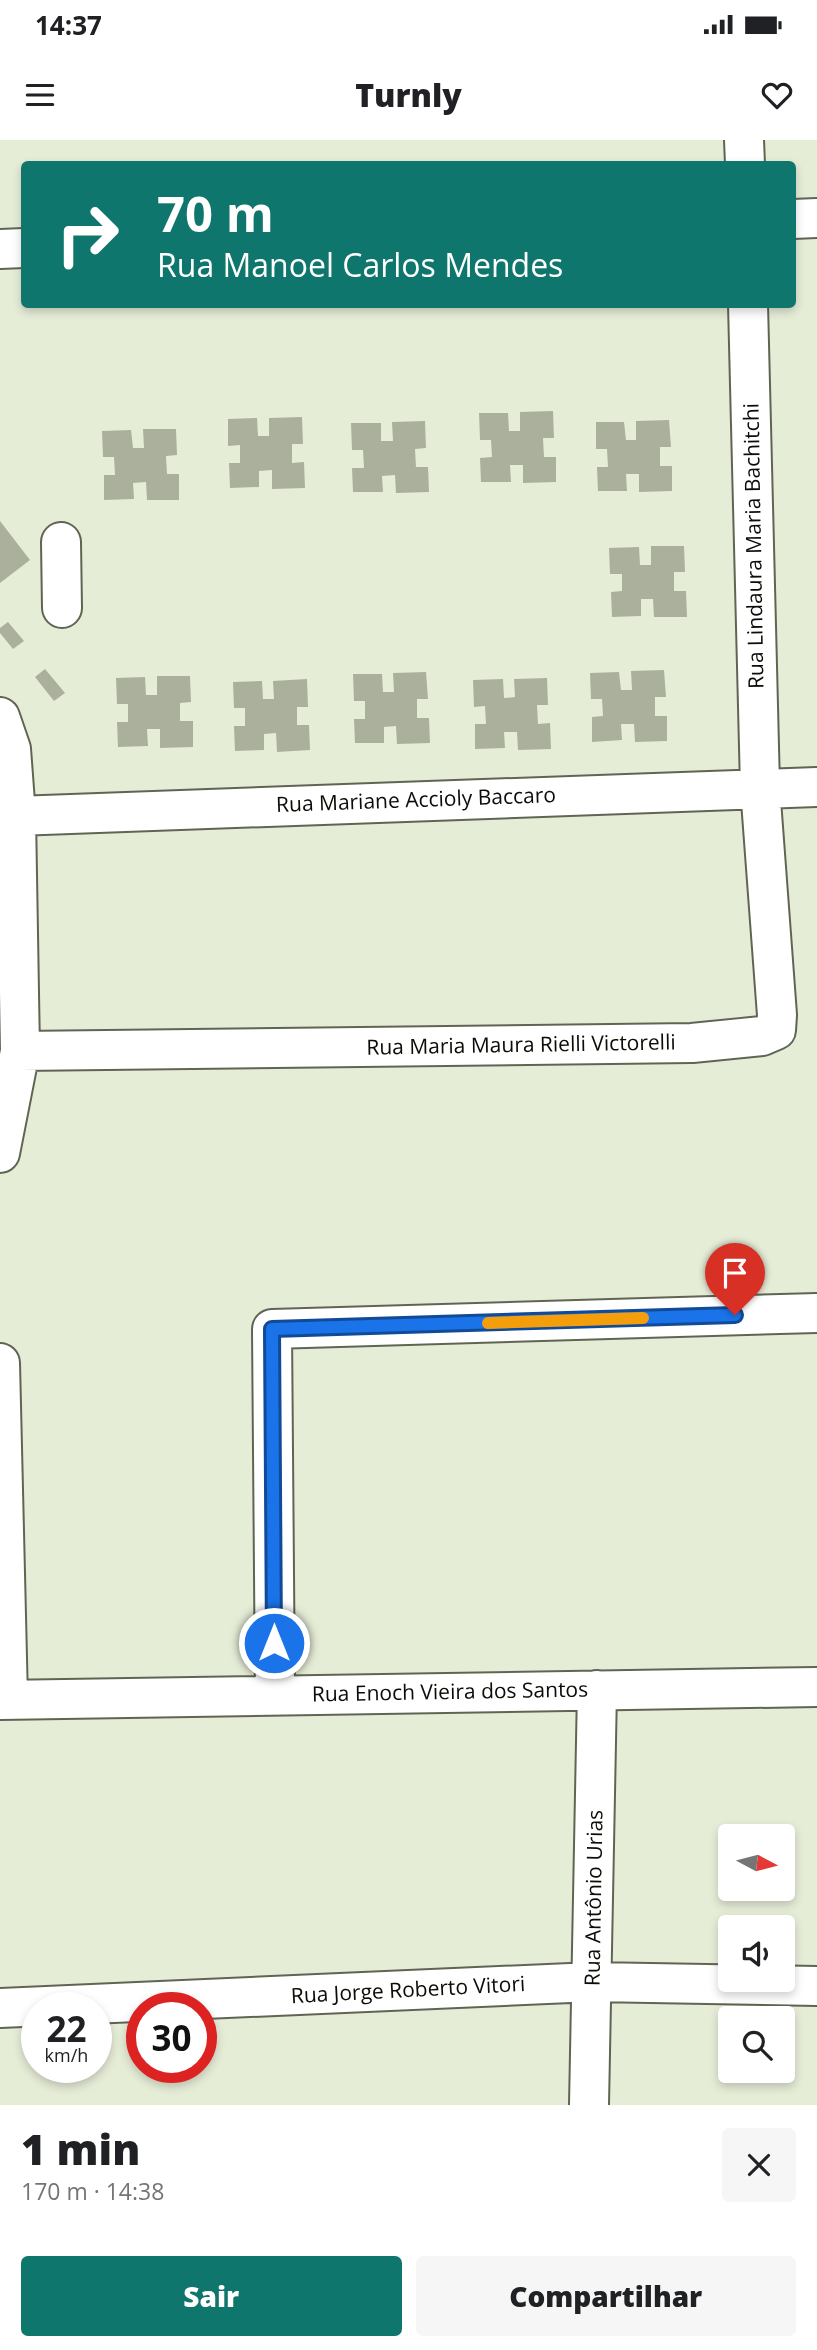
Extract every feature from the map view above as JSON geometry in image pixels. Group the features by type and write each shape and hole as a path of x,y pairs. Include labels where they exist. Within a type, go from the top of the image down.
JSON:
{"street":[{"path":"744,140 745,161"},
{"path":"796,219 817,218"},
{"path":"0,249 21,248"},
{"name":"Rua Lindaura Maria Bachitchi","path":"748,308 760,787"},
{"path":"61,542 62,608"},
{"path":"0,718 11,749 16,816 9,933 20,1051 0,1153"},
{"name":"Rua Maria Maura Rielli Victorelli","path":"20,1051 692,1043 762,1037 776,1030 778,1015 760,787"},
{"name":"Rua Mariane Accioly Baccaro","path":"16,816 817,787"},
{"path":"275,1695 272,1329 817,1313"},
{"path":"0,1363 4,1700"},
{"name":"Rua Enoch Vieira dos Santos","path":"4,1700 817,1687"},
{"name":"Rua Antônio Urias","path":"589,2105 597,1690"},
{"name":"Rua Jorge Roberto Vitori","path":"0,2008 593,1982 817,1986"}],"building":[{"path":"553,411 554,438 543,438 544,457 556,457 556,482 523,483 523,465 510,465 511,482 481,482 480,458 492,457 491,440 480,440 479,413 508,413 509,431 520,431 520,412"},
{"path":"302,417 303,444 292,444 292,463 304,462 305,488 272,489 272,470 259,471 259,487 230,488 229,463 240,463 240,445 228,446 228,419 257,418 258,436 269,436 269,418"},
{"path":"669,420 671,447 660,447 660,466 672,466 672,491 639,492 639,474 626,474 627,491 598,491 597,467 608,467 607,449 596,449 596,422 624,422 626,440 636,440 636,421"},
{"path":"425,421 426,448 415,449 416,467 428,467 429,492 396,493 395,475 382,476 383,492 353,492 352,468 364,468 363,450 352,450 351,423 381,423 381,441 393,441 392,422"},
{"path":"143,429 176,429 177,455 166,456 167,474 179,474 179,500 147,500 146,482 133,483 134,499 104,500 104,475 115,475 114,457 103,457 102,431 131,430 133,448 144,448"},
{"path":"0,521 30,560 0,583"},
{"path":"651,546 684,546 685,572 674,572 674,591 686,591 687,617 654,617 653,599 641,599 641,616 612,617 611,592 622,591 622,574 610,574 609,548 639,547 640,565 651,565"},
{"path":"8,622 24,641 13,649 0,633 0,628"},
{"path":"45,669 65,693 54,701 35,677"},
{"path":"664,670 666,697 655,697 655,716 667,716 667,741 635,742 634,724 621,724 622,740 592,742 592,717 603,716 602,699 591,699 590,673 619,672 621,690 632,690 631,671"},
{"path":"426,672 428,699 417,699 417,718 429,718 430,743 397,744 396,726 384,727 384,743 355,743 354,719 365,719 365,701 354,701 353,674 382,674 383,692 394,692 393,673"},
{"path":"157,676 190,676 191,702 180,703 180,721 193,721 193,747 160,748 160,729 147,729 148,746 118,747 117,722 128,722 128,704 117,704 116,678 145,677 146,695 157,695"},
{"path":"547,678 548,705 537,705 538,724 550,723 551,749 518,750 517,732 504,732 505,748 475,749 475,724 486,724 485,706 474,707 473,680 503,679 504,698 515,697 514,679"},
{"path":"307,679 308,707 297,707 297,725 309,725 310,750 277,752 276,733 264,734 264,750 235,751 234,726 245,726 245,708 234,708 233,682 262,681 263,699 274,699 273,681"}],"slow traffic":[{"path":"488,1323 643,1318"}],"route":[{"path":"274,1643 272,1329 735,1315"}]}
